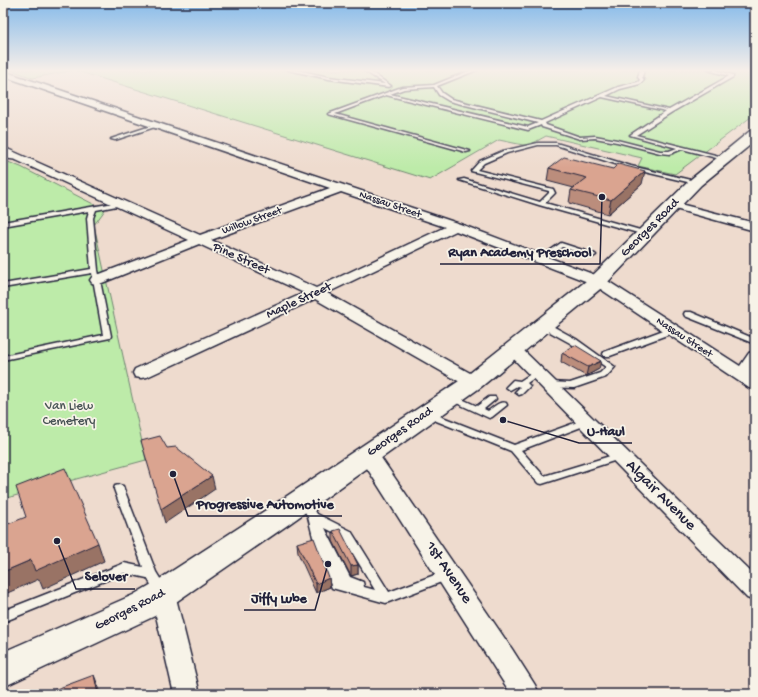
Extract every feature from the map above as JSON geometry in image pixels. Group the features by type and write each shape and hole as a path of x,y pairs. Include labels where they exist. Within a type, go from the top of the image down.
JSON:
{"street":[{"name":"Nassau Street","path":"92,103 456,227 540,260 595,268 672,330 748,380"},
{"name":"Georges Road","path":"3,670 145,605 157,584 308,508 368,454 426,414 472,393 514,350 544,325 595,268 645,233 696,182 724,158 754,136"},
{"name":"Pine Street","path":"3,150 316,293 472,393"},
{"name":"Willow Street","path":"96,275 199,240 340,188"},
{"path":"672,205 755,227"},
{"name":"Maple Street","path":"141,373 456,227"},
{"name":"Algair Avenue","path":"514,350 755,591"},
{"path":"748,380 755,356"},
{"name":"1st Avenue","path":"368,454 449,574 526,694"},
{"path":"157,584 187,694"}],"lane":[{"path":"361,103 330,114 468,151"},
{"path":"419,103 528,129 588,103"},
{"path":"460,103 543,123 544,126 580,138 595,137 670,153 682,148"},
{"path":"632,103 670,111"},
{"path":"685,103 632,135 724,158"},
{"path":"113,139 158,125"},
{"path":"540,204 552,193 551,190 474,170 482,162 505,152 538,144 556,144 571,147 630,167 696,182"},
{"path":"3,156 18,158"},
{"path":"462,180 540,204 645,233"},
{"path":"3,224 120,204"},
{"path":"3,358 108,336 96,275 90,218 93,209"},
{"path":"540,260 561,245 595,268"},
{"path":"3,286 96,275"},
{"path":"688,314 755,342"},
{"path":"510,387 516,382 520,388 543,379 571,386 603,375 611,367 573,341 544,325"},
{"path":"607,354 672,330"},
{"path":"472,393 477,410"},
{"path":"472,393 477,410"},
{"path":"477,410 489,415 503,405"},
{"path":"426,414 514,449 542,480 620,456"},
{"path":"514,449 586,422"},
{"path":"119,489 157,584"},
{"path":"308,508 347,534 386,598"},
{"path":"308,508 320,545 336,584 386,598 449,574"},
{"path":"3,617 124,568 157,584"}],"green space":[{"path":"179,103 755,103 755,114 675,174 638,166 642,158 546,136 528,146 499,140 430,180"},
{"name":"Van Liew Cemetery","path":"3,160 21,167 105,210 94,225 146,460 3,499"}],"building":[{"path":"564,157 613,169 618,164 645,171 611,200 571,190 587,178 549,168"},
{"path":"575,345 601,361 588,367 562,353"},
{"path":"160,436 167,448 176,447 212,476 161,509 141,441"},
{"path":"65,468 98,543 35,571 31,560 3,572 3,526 26,517 16,487"},
{"path":"340,529 358,565 351,566 333,531"},
{"path":"314,538 329,578 316,584 297,543"},
{"path":"94,675 98,694 43,694"}],"place":[{"name":"Ryan Academy Preschool","path":"602,197"},
{"name":"U-Haul","path":"503,420"},
{"name":"Progressive Automotive","path":"173,474"},
{"name":"Selover","path":"57,541"},
{"name":"Jiffy Lube","path":"328,564"}]}
